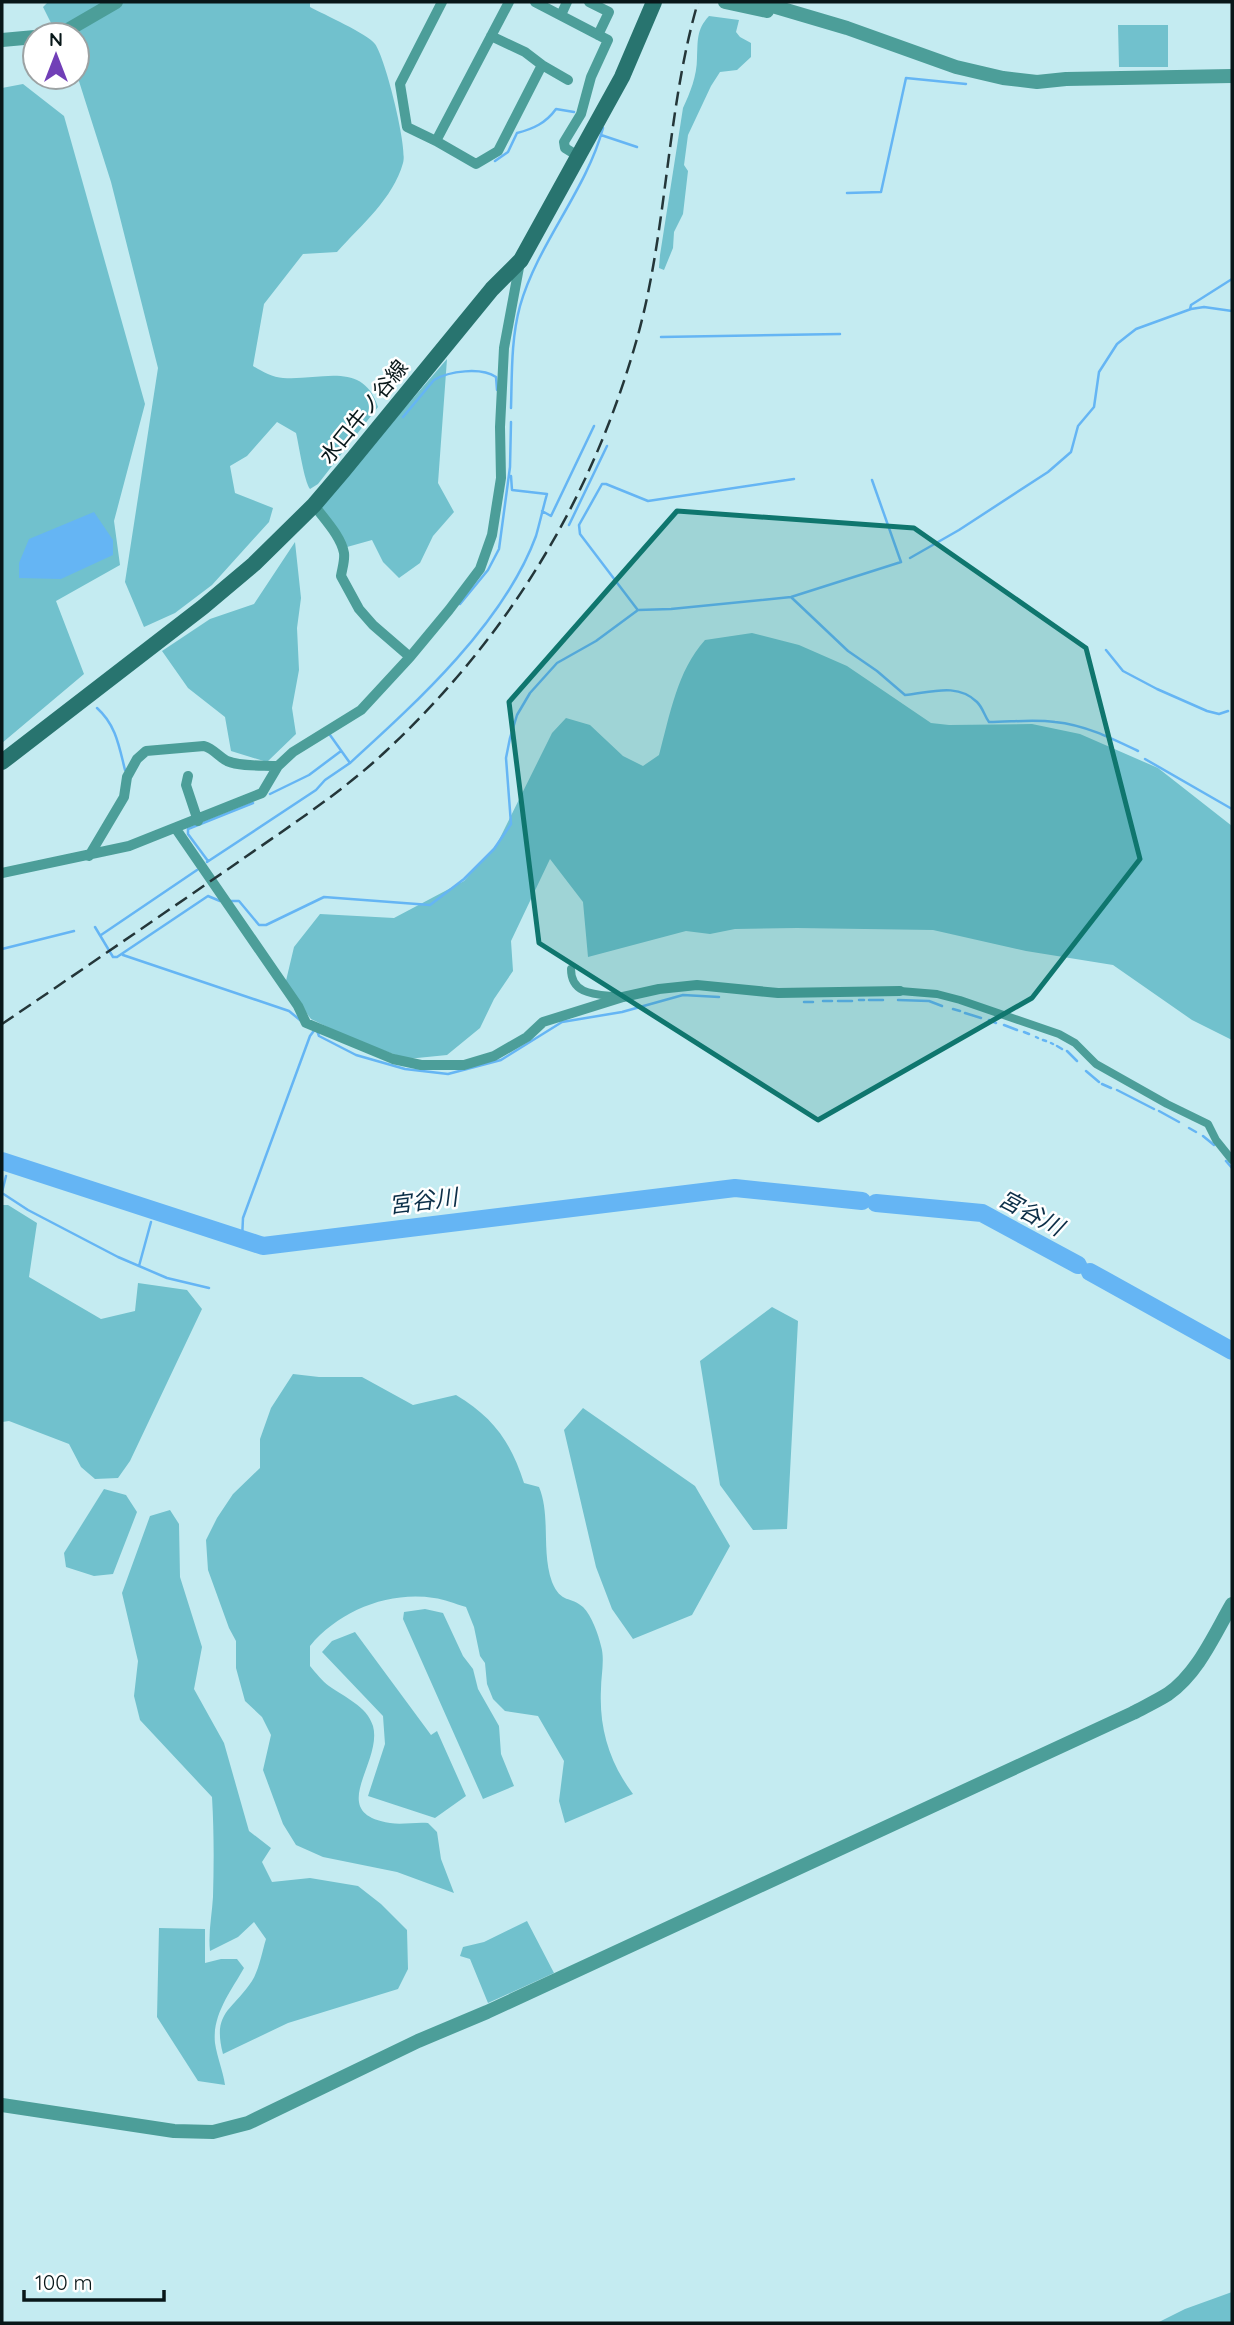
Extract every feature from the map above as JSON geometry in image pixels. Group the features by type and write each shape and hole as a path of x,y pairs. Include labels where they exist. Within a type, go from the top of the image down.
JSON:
{"main road":[{"name":"水口牛ノ谷線","path":"2,762 203,607 254,564 313,505 492,289 521,260 622,76 654,2"}],"street":[{"path":"83,21 116,2"},
{"path":"442,2 400,84 407,127 476,164 498,151 542,65"},
{"path":"535,2 608,40 591,77 581,114 564,142 565,148 578,156"},
{"path":"561,15 567,2"},
{"path":"589,2 609,12 598,35"},
{"path":"725,2 847,28"},
{"path":"759,2 847,28 956,67 1003,78 1038,82 1066,79 1232,76"},
{"path":"436,141 491,36 505,3"},
{"path":"491,36 525,52 568,80"},
{"path":"2,40 21,38"},
{"path":"2,873 129,846 198,821 261,793 278,766 293,752 361,710 410,657 480,569 492,535 501,478 500,427 504,348 521,260"},
{"path":"313,505 331,526 344,550 341,576 359,609 410,657"},
{"path":"89,856 124,797 127,777 137,759 146,751 204,746 213,748 220,757 231,763 278,766"},
{"path":"188,776 186,785 198,821"},
{"path":"176,829 298,1006 303,1028 393,1059 421,1065 464,1065 494,1056 527,1037 543,1022 623,997 659,989 697,985 778,993 937,993 1059,1034 1075,1043 1096,1065 1208,1124 1216,1140 1232,1160"},
{"path":"571,969 571,976 577,988 589,993 623,997"},
{"path":"2,2105 174,2131 212,2132 248,2123 418,2041 487,2012 1133,1713 1168,1694 1187,1677 1204,1654 1232,1604"}],"highlighted area":[{"path":"677,511 914,528 1086,648 1140,859 1032,998 818,1120 539,943 509,702"}],"shaded area":[{"path":"48,2 310,2 310,7 355,30 375,44 390,83 402,140 403,163 392,188 375,211 337,252 303,254 264,304 253,366 279,378 351,378 362,383 371,392 378,407 318,484 310,489 296,433 277,422 247,456 230,466 235,493 273,508 269,522 212,585 175,613 144,627 125,582 158,368 111,182 82,91 91,91 91,21 50,21 43,7"},
{"path":"709,16 739,20 736,32 751,43 751,57 737,70 720,72 688,135 684,165 688,171 683,214 674,232 673,248 664,270 659,268 660,255 683,108 697,65 700,31"},
{"path":"1118,25 1168,25 1168,67 1119,67"},
{"path":"21,84 21,91 32,91 64,116 145,404 114,521 120,565 56,601 84,674 2,743 2,88"},
{"path":"447,359 438,483 454,512 433,536 420,563 399,578 383,562 372,540 347,547 319,507"},
{"path":"94,512 113,540 113,555 61,579 19,578 19,563 29,539"},
{"path":"295,542 301,598 297,628 299,670 292,708 296,734 267,762 231,751 225,717 188,688 162,651 210,619 254,604"},
{"path":"752,633 799,645 847,666 931,723 1032,724 1080,734 1158,768 1232,826 1232,1040 1192,1020 1113,965 1026,951 933,930 735,929 710,934 686,931 588,957 583,902 550,859 511,941 513,971 494,999 480,1028 447,1055 407,1059 352,1039 311,1019 285,985 294,947 320,914 394,918 464,881 497,844 552,733 566,718 590,725 623,756 643,766 659,755 681,679 695,652 705,640"},
{"path":"2,1205 8,1205 37,1223 29,1277 101,1319 135,1311 138,1283 187,1290 202,1309 130,1461 118,1478 95,1479 81,1467 69,1444 9,1421 2,1422"},
{"path":"772,1307 798,1321 787,1529 753,1530 720,1485 700,1361"},
{"path":"293,1374 362,1377 413,1405 456,1395 480,1412 507,1443 524,1483 539,1487 545,1510 547,1558 552,1582 559,1594 583,1607 598,1636 603,1656 601,1703 604,1731 612,1757 633,1794 565,1823 559,1801 564,1761 538,1716 505,1711 493,1699 487,1684 485,1663 480,1656 474,1627 466,1607 438,1599 417,1597 382,1601 366,1606 335,1623 310,1646 310,1666 326,1684 360,1707 373,1726 374,1740 359,1798 361,1809 371,1817 390,1823 428,1823 437,1832 441,1859 454,1893 397,1872 323,1857 296,1845 283,1824 263,1770 271,1735 262,1717 245,1701 236,1668 236,1641 208,1570 206,1540 233,1494 260,1468 260,1439 271,1408"},
{"path":"583,1408 695,1486 730,1546 692,1615 633,1639 612,1609 596,1567 564,1430"},
{"path":"104,1489 126,1495 137,1512 113,1574 94,1576 66,1567 64,1553"},
{"path":"170,1510 179,1524 180,1577 202,1647 194,1689 224,1743 249,1831 271,1848 262,1862 272,1882 310,1878 358,1886 407,1930 408,1969 398,1989 288,2023 223,2054 220,2040 222,2020 254,1977 266,1939 254,1922 238,1937 210,1951 214,1872 212,1797 140,1720 134,1696 138,1661 122,1593 150,1516"},
{"path":"425,1609 443,1613 463,1656 473,1669 478,1689 499,1726 501,1754 514,1786 483,1799 403,1619 404,1612"},
{"path":"355,1632 431,1735 437,1731 466,1796 435,1818 368,1796 385,1744 383,1716 322,1652 332,1641"},
{"path":"527,1921 554,1973 488,2003 470,1959 460,1956 463,1947 484,1942"},
{"path":"159,1928 205,1929 205,1963 237,1959 244,1968 216,2023 215,2043 225,2085 198,2081 157,2017"},
{"path":"1232,2292 1232,2323 1157,2323 1185,2309"}],"waterway":[{"path":"847,193 881,192 906,78 966,84"},
{"path":"495,161 508,152 517,133 539,125 556,109 574,112"},
{"path":"511,408 513,344 520,306 538,260 585,174 603,128"},
{"path":"601,135 637,147"},
{"path":"1190,309 1191,305 1232,279"},
{"path":"910,558 959,530 1048,472 1071,452 1078,426 1094,407 1099,372 1117,344 1136,329 1191,309 1204,307 1232,311"},
{"path":"661,337 840,334"},
{"path":"403,417 434,380 448,374 465,371 490,374 496,377 497,390"},
{"path":"460,604 488,570 499,549 510,467 511,422"},
{"path":"542,511 551,516 594,426"},
{"path":"569,525 607,446"},
{"path":"350,763 403,714 456,659 503,600 522,568 536,536 547,494 512,490 511,476"},
{"path":"637,609 580,534 579,525 602,484 648,501 794,479"},
{"path":"230,901 239,901 259,925 266,925 324,897 430,905 464,879 494,849 511,824 506,758 510,738 517,715 530,693 557,663 596,641 638,610 791,597 901,562 872,480"},
{"path":"792,598 848,651 905,695 943,690 961,692 977,702 989,722 1038,721 1077,726 1138,751"},
{"path":"1106,650 1123,671 1157,689 1207,711 1219,714 1228,711"},
{"path":"97,708 113,729 125,770"},
{"path":"207,862 316,790 325,780 350,763 330,735"},
{"path":"270,794 309,775 341,751"},
{"path":"1145,759 1232,809"},
{"path":"208,861 188,834 188,829 253,803"},
{"path":"101,935 197,870"},
{"path":"95,927 113,957 117,957 208,896 220,901"},
{"path":"2,949 74,931"},
{"path":"123,955 289,1011 300,1020"},
{"path":"242,1239 243,1218 310,1036 316,1028 319,1036 356,1055 405,1069 448,1074 501,1060 562,1022 622,1012 683,995 719,997"},
{"path":"859,1000 864,1000"},
{"path":"869,1000 883,1000"},
{"path":"898,1000 929,1001 942,1006"},
{"path":"823,1001 832,1001"},
{"path":"838,1001 852,1001"},
{"path":"804,1002 813,1002"},
{"path":"953,1009 960,1011"},
{"path":"965,1013 981,1018"},
{"path":"989,1020 996,1023"},
{"path":"1004,1025 1017,1030"},
{"path":"1024,1032 1029,1034"},
{"path":"1057,1046 1062,1049"},
{"path":"1067,1051 1077,1061"},
{"path":"1086,1071 1099,1082"},
{"path":"1102,1084 1111,1088"},
{"path":"1117,1090 1154,1109"},
{"path":"1159,1111 1179,1122"},
{"path":"1189,1128 1196,1132"},
{"path":"1203,1136 1214,1145"},
{"name":"宮谷川","path":"2,1161 263,1246 735,1188 862,1201"},
{"path":"1226,1161 1232,1168"},
{"path":"2,1192 6,1176"},
{"path":"2,1193 28,1210 118,1257 167,1278 209,1288"},
{"name":"宮谷川","path":"876,1203 982,1213 1078,1265"},
{"path":"139,1266 151,1222"},
{"name":"宮谷川","path":"1090,1272 1232,1351"}],"railway":[{"path":"2,1024 350,782 429,708 505,616 567,516 593,462 634,349 654,263 679,88 698,2"}]}
